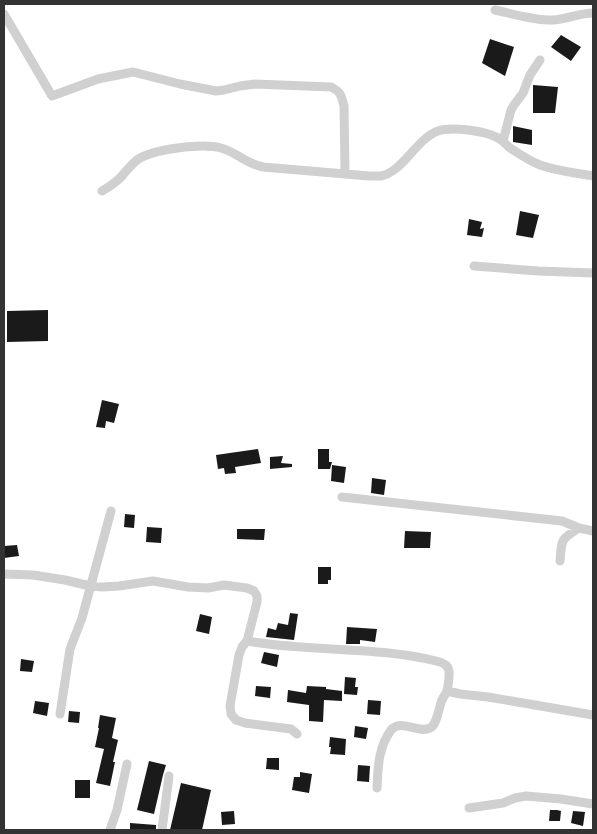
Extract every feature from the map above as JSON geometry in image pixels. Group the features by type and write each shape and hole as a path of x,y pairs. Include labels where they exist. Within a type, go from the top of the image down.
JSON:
{"street":[{"path":"495,10 552,20 593,13"},
{"path":"4,14 52,96 98,79 133,72 216,91 255,84 331,87 341,95 344,106 345,173"},
{"path":"503,141 511,110 524,93 530,75 540,60"},
{"path":"102,191 144,157 158,152 208,145 231,151 255,165 381,176 392,171 423,141 439,130 466,129 492,135 503,141 508,147 541,165 593,176"},
{"path":"474,266 593,274"},
{"path":"342,497 562,521 593,531"},
{"path":"60,714 70,649 82,618 111,511"},
{"path":"560,561 564,538 579,528"},
{"path":"4,574 33,575 102,587 153,581 188,587 208,588 224,585 247,588 254,591 257,602 248,641 242,647 239,655 230,714 236,720 245,723 292,729 297,734"},
{"path":"248,641 286,646 389,652 425,658 444,663 448,666 450,672 447,691 442,698 433,726 422,729 398,725 390,731 378,759 377,788"},
{"path":"447,691 593,715"},
{"path":"110,830 117,810 127,764"},
{"path":"162,830 169,776"},
{"path":"469,808 503,803 526,796 593,804"}],"building":[{"path":"561,35 581,47 571,61 551,47"},
{"path":"490,39 514,47 505,76 482,63"},
{"path":"533,85 558,87 555,113 533,113"},
{"path":"513,126 532,130 532,145 513,142"},
{"path":"520,211 539,215 533,238 516,235"},
{"path":"469,219 482,222 480,229 484,228 482,237 467,235"},
{"path":"48,310 48,341 7,342 7,311"},
{"path":"102,400 119,404 114,423 106,421 105,428 96,427"},
{"path":"258,449 261,463 235,467 236,473 225,474 224,468 218,469 216,455"},
{"path":"318,449 329,449 329,462 332,462 330,469 318,469"},
{"path":"283,456 281,463 292,464 292,467 270,469 270,457"},
{"path":"332,465 346,467 344,483 331,481"},
{"path":"372,478 386,480 384,495 371,493"},
{"path":"125,514 135,515 134,528 124,527"},
{"path":"147,527 162,528 161,543 146,542"},
{"path":"237,529 265,529 264,540 237,539"},
{"path":"405,531 431,532 430,548 404,548"},
{"path":"17,545 19,556 4,558 4,546"},
{"path":"318,567 331,567 331,580 328,580 328,584 318,584"},
{"path":"290,613 298,614 294,640 266,637 268,628 276,630 278,623 288,625"},
{"path":"200,614 212,617 209,634 196,631"},
{"path":"347,627 377,629 375,642 360,640 360,644 346,644"},
{"path":"264,652 279,655 277,667 261,663"},
{"path":"21,659 34,661 32,672 20,671"},
{"path":"345,677 356,678 355,687 358,687 357,695 344,694"},
{"path":"256,686 271,687 270,698 255,696"},
{"path":"307,686 326,687 326,689 342,691 342,701 324,700 323,722 309,721 309,705 287,702 288,690 306,693"},
{"path":"368,700 381,701 380,715 367,714"},
{"path":"35,701 49,703 47,716 33,713"},
{"path":"69,711 80,712 79,723 68,722"},
{"path":"100,715 116,718 112,738 118,740 110,786 96,783 104,749 95,747"},
{"path":"355,726 368,728 366,739 354,737"},
{"path":"330,737 346,739 345,755 330,754"},
{"path":"267,758 279,758 279,770 266,769"},
{"path":"149,761 166,765 154,814 137,810"},
{"path":"358,765 370,766 369,782 357,781"},
{"path":"300,772 312,774 309,793 292,790 294,777 300,777"},
{"path":"75,780 90,780 90,798 75,798"},
{"path":"181,783 211,790 202,830 170,830"},
{"path":"550,810 561,811 560,821 549,821"},
{"path":"234,811 235,824 222,825 221,812"},
{"path":"573,811 585,812 583,826 571,823"},
{"path":"130,823 156,825 156,830 130,830"}]}
